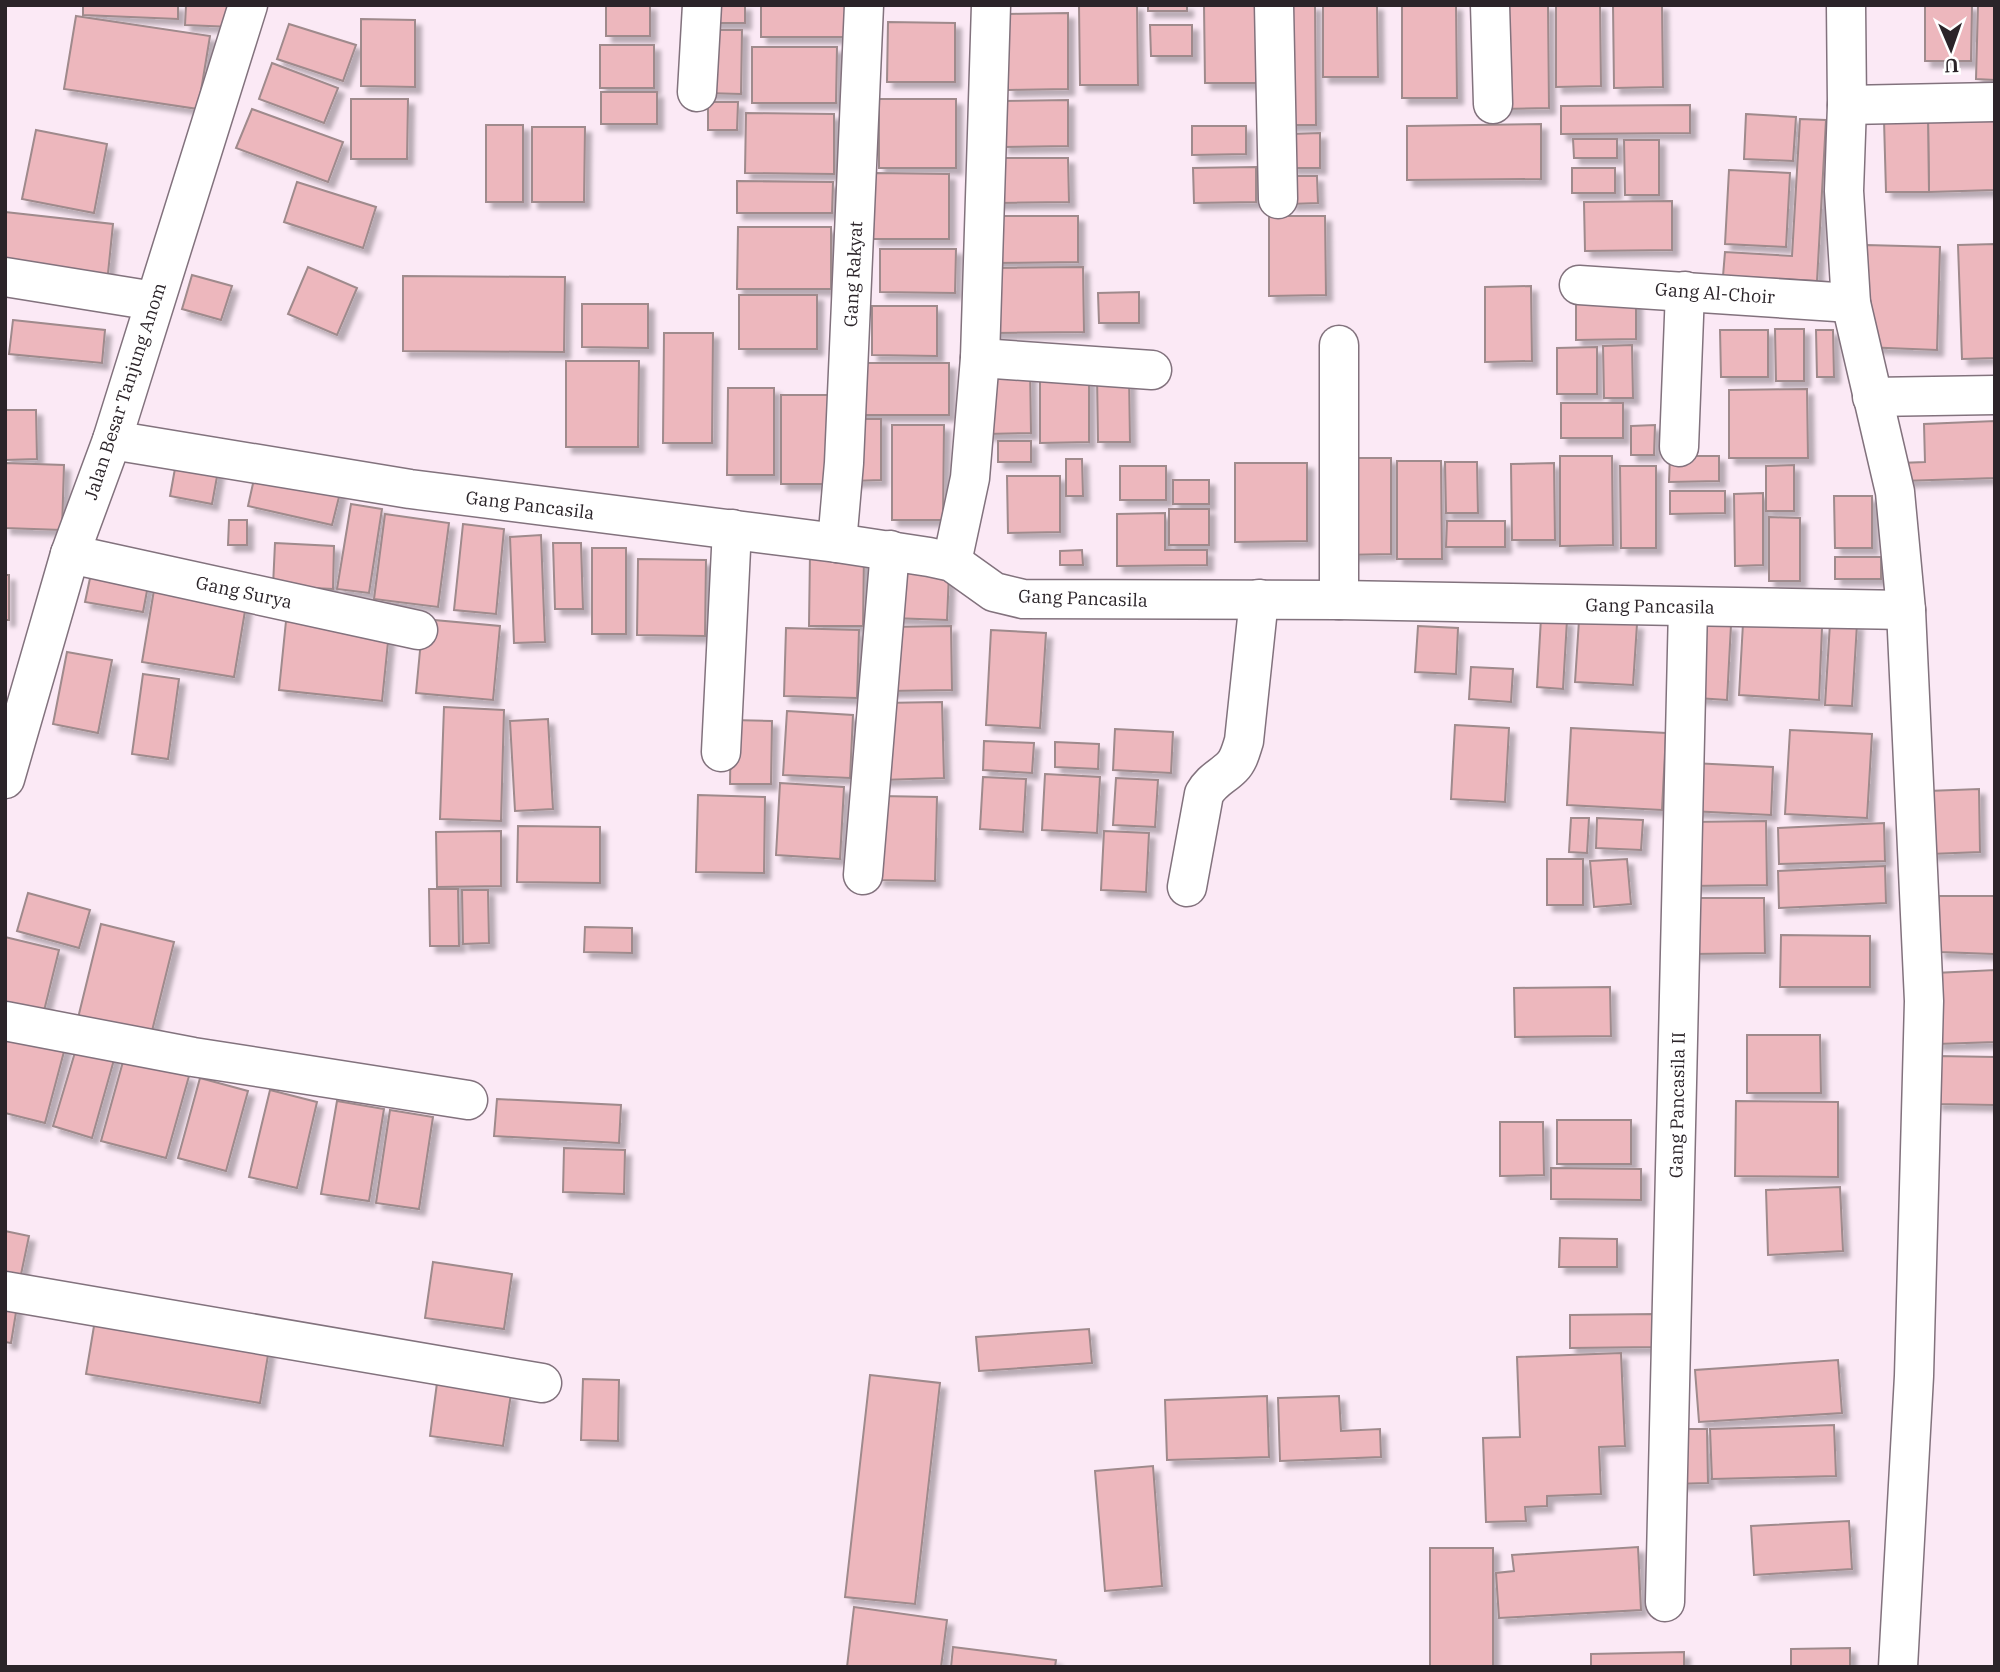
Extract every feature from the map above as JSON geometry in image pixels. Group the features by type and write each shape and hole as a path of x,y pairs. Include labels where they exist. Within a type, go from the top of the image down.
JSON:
{"street":[{"name":"Jalan Besar Tanjung Anom","path":"5,779 70,554 112,440 248,5"},
{"path":"696,92 702,5"},
{"name":"Gang Rakyat","path":"837,543 845,449 864,5"},
{"path":"952,562 970,478 980,358 990,5"},
{"path":"1275,5 1278,199"},
{"path":"1490,5 1493,104"},
{"path":"1846,5 1844,191 1851,303 1895,492 1906,611 1923,1001 1913,1376 1898,1667"},
{"path":"1847,105 1995,102"},
{"path":"5,277 154,301"},
{"name":"Gang Al-Choir","path":"1579,285 1851,303"},
{"path":"1679,447 1685,291"},
{"path":"1339,345 1339,600"},
{"path":"980,358 1152,370"},
{"path":"1872,397 1995,395"},
{"name":"Gang Pancasila","path":"112,440 410,489 890,551 952,562 994,592 1023,599 1339,600 1906,611"},
{"path":"721,752 732,529"},
{"path":"863,875 890,551"},
{"name":"Gang Surya","path":"70,554 418,630"},
{"path":"1187,887 1204,794 1210,783 1232,768 1244,741 1259,599"},
{"name":"Gang Pancasila II","path":"1665,1602 1688,607"},
{"path":"5,1021 193,1057 468,1100"},
{"path":"5,1291 542,1383"}],"building":[{"path":"83,5 178,5 178,19 83,15"},
{"path":"186,5 234,5 233,27 185,25"},
{"path":"606,5 650,5 650,36 606,36"},
{"path":"714,5 745,5 745,23 713,23"},
{"path":"761,5 846,5 846,37 761,37"},
{"path":"1079,5 1137,5 1138,85 1080,85"},
{"path":"1148,5 1187,5 1187,11 1148,11"},
{"path":"1204,5 1260,5 1260,83 1205,83"},
{"path":"1281,5 1315,5 1316,125 1282,125"},
{"path":"1323,5 1377,5 1378,77 1323,77"},
{"path":"1402,5 1456,5 1457,98 1402,98"},
{"path":"1499,5 1548,5 1549,108 1500,109"},
{"path":"1556,5 1600,5 1601,86 1556,87"},
{"path":"1613,5 1662,5 1663,87 1614,88"},
{"path":"1925,5 1972,5 1971,61 1925,61"},
{"path":"1978,5 1995,5 1995,80 1976,79"},
{"path":"1068,13 1068,89 1008,90 1008,14"},
{"path":"76,16 210,36 198,109 64,89"},
{"path":"361,19 415,20 415,87 361,86"},
{"path":"888,22 955,23 955,82 887,82"},
{"path":"289,24 356,45 343,81 277,59"},
{"path":"1150,25 1192,25 1192,56 1151,56"},
{"path":"705,30 742,30 741,94 705,93"},
{"path":"600,45 654,45 654,88 600,88"},
{"path":"752,47 837,47 836,103 752,103"},
{"path":"272,63 338,88 324,123 259,99"},
{"path":"601,92 657,92 657,124 601,124"},
{"path":"351,99 408,99 407,159 351,159"},
{"path":"879,99 956,99 956,168 879,168"},
{"path":"1068,100 1068,146 1003,147 1003,101"},
{"path":"708,102 738,102 737,130 708,130"},
{"path":"1690,105 1690,133 1561,134 1561,106"},
{"path":"252,109 343,142 328,182 236,148"},
{"path":"746,113 834,114 834,174 745,173"},
{"path":"1746,114 1796,117 1793,161 1744,159"},
{"path":"1995,118 1995,190 1929,192 1928,119"},
{"path":"1800,119 1826,120 1817,281 1723,276 1725,252 1792,256"},
{"path":"1928,119 1929,192 1886,192 1884,120"},
{"path":"1541,124 1541,179 1407,180 1407,126"},
{"path":"486,125 523,125 523,202 486,202"},
{"path":"1192,126 1246,126 1246,154 1192,155"},
{"path":"532,127 585,127 584,202 532,202"},
{"path":"36,130 107,144 94,213 22,199"},
{"path":"1320,133 1320,168 1291,168 1291,134"},
{"path":"1573,139 1617,139 1617,158 1574,158"},
{"path":"1624,140 1659,140 1659,195 1625,195"},
{"path":"992,158 1068,158 1069,202 992,203"},
{"path":"1256,167 1256,202 1194,203 1193,168"},
{"path":"1572,168 1615,168 1615,193 1572,193"},
{"path":"1729,170 1790,173 1786,247 1725,244"},
{"path":"874,173 949,174 949,239 873,239"},
{"path":"1290,176 1317,176 1318,203 1290,204"},
{"path":"737,181 833,182 832,213 737,213"},
{"path":"297,182 376,207 363,248 284,222"},
{"path":"1672,201 1672,250 1585,251 1584,202"},
{"path":"5,212 113,224 107,283 5,272"},
{"path":"993,216 1078,216 1078,262 993,263"},
{"path":"1269,216 1325,216 1326,295 1269,296"},
{"path":"738,227 831,227 831,289 737,289"},
{"path":"1995,244 1995,358 1962,359 1958,245"},
{"path":"1866,245 1940,247 1937,350 1863,347"},
{"path":"880,249 956,249 955,293 880,292"},
{"path":"308,267 357,288 337,335 288,314"},
{"path":"1083,267 1084,332 990,333 990,268"},
{"path":"192,275 232,286 221,320 182,309"},
{"path":"403,276 565,277 564,352 403,351"},
{"path":"1531,286 1532,361 1485,362 1485,287"},
{"path":"1139,292 1139,323 1099,323 1098,293"},
{"path":"739,295 817,295 817,349 739,349"},
{"path":"1636,297 1636,339 1576,340 1576,298"},
{"path":"582,304 648,304 648,348 582,347"},
{"path":"872,306 937,306 937,356 872,355"},
{"path":"13,320 105,330 102,363 9,354"},
{"path":"1775,329 1804,329 1804,381 1776,381"},
{"path":"1720,330 1768,330 1768,377 1721,377"},
{"path":"1816,330 1833,330 1834,377 1817,377"},
{"path":"664,333 713,333 712,443 663,443"},
{"path":"1632,345 1633,398 1604,398 1603,346"},
{"path":"1597,347 1597,394 1557,394 1557,348"},
{"path":"566,361 639,361 638,447 566,447"},
{"path":"857,363 949,363 949,415 856,415"},
{"path":"1030,367 1031,433 986,434 985,368"},
{"path":"1040,372 1089,372 1089,442 1040,443"},
{"path":"1097,375 1129,375 1130,442 1098,442"},
{"path":"728,388 774,388 774,475 727,475"},
{"path":"1807,389 1808,458 1729,458 1729,390"},
{"path":"781,395 834,395 833,484 781,484"},
{"path":"1561,403 1623,403 1623,438 1561,438"},
{"path":"5,410 36,410 37,459 5,460"},
{"path":"852,419 881,419 881,480 852,481"},
{"path":"1995,421 1995,478 1901,481 1900,463 1925,462 1924,424"},
{"path":"892,425 944,425 943,520 892,520"},
{"path":"1655,425 1654,455 1631,455 1631,426"},
{"path":"998,441 1031,441 1031,462 998,462"},
{"path":"178,452 220,460 212,504 170,496"},
{"path":"1560,456 1612,456 1613,545 1560,546"},
{"path":"1670,456 1719,456 1719,481 1669,482"},
{"path":"1340,458 1391,458 1391,554 1341,555"},
{"path":"1066,459 1082,459 1083,496 1066,496"},
{"path":"1397,461 1441,461 1442,559 1397,559"},
{"path":"1445,462 1477,462 1478,513 1446,513"},
{"path":"5,463 64,465 62,530 5,528"},
{"path":"1235,463 1307,463 1307,541 1235,542"},
{"path":"1554,463 1555,540 1512,540 1511,464"},
{"path":"1794,465 1794,511 1766,511 1766,466"},
{"path":"1120,466 1166,466 1166,500 1120,500"},
{"path":"1620,466 1656,466 1656,548 1621,548"},
{"path":"256,470 341,489 332,525 248,506"},
{"path":"1007,476 1060,476 1060,532 1008,533"},
{"path":"1173,480 1209,480 1209,504 1173,504"},
{"path":"1670,491 1725,491 1725,513 1670,514"},
{"path":"1763,493 1763,565 1735,566 1734,494"},
{"path":"1834,496 1872,496 1872,548 1835,548"},
{"path":"351,504 382,509 369,593 337,589"},
{"path":"1169,509 1209,509 1209,545 1169,545"},
{"path":"1165,513 1165,550 1207,550 1207,565 1117,566 1117,514"},
{"path":"385,514 449,523 438,607 374,599"},
{"path":"1769,517 1800,518 1800,581 1769,581"},
{"path":"229,520 247,520 247,545 228,545"},
{"path":"1447,521 1505,521 1505,547 1446,547"},
{"path":"463,524 504,529 496,614 454,610"},
{"path":"541,535 545,642 514,643 510,537"},
{"path":"275,543 334,546 333,589 273,586"},
{"path":"553,543 581,543 583,609 555,609"},
{"path":"592,548 626,548 626,634 592,634"},
{"path":"1082,550 1083,565 1060,565 1060,551"},
{"path":"810,552 864,553 863,626 809,626"},
{"path":"1835,557 1881,557 1881,579 1835,579"},
{"path":"638,559 706,560 705,636 637,635"},
{"path":"93,564 150,575 143,612 85,602"},
{"path":"893,570 949,573 947,620 892,618"},
{"path":"5,575 9,575 9,620 5,620"},
{"path":"155,584 247,599 234,677 142,662"},
{"path":"1541,618 1567,620 1563,689 1537,687"},
{"path":"423,619 500,626 493,700 416,693"},
{"path":"1579,620 1637,624 1633,685 1575,682"},
{"path":"286,621 389,632 382,701 279,690"},
{"path":"1701,623 1731,625 1727,700 1697,698"},
{"path":"1743,623 1822,628 1819,700 1739,695"},
{"path":"1830,623 1857,624 1852,706 1825,705"},
{"path":"951,626 952,690 888,691 887,627"},
{"path":"1418,626 1458,628 1456,674 1415,672"},
{"path":"786,628 859,630 857,698 784,696"},
{"path":"991,630 1046,633 1040,728 986,725"},
{"path":"67,652 112,660 98,733 53,724"},
{"path":"1471,667 1513,669 1511,702 1469,699"},
{"path":"143,674 179,679 168,759 132,754"},
{"path":"942,702 944,778 881,780 880,703"},
{"path":"444,707 504,710 501,821 440,819"},
{"path":"787,711 853,715 850,778 783,775"},
{"path":"548,719 553,809 515,811 510,721"},
{"path":"731,720 772,721 771,784 730,784"},
{"path":"1455,725 1509,728 1505,802 1451,799"},
{"path":"1571,728 1666,733 1662,810 1567,805"},
{"path":"1115,729 1173,732 1171,773 1113,770"},
{"path":"1790,730 1872,734 1867,818 1785,814"},
{"path":"984,741 1034,743 1032,773 983,770"},
{"path":"1055,742 1099,744 1098,769 1055,767"},
{"path":"1692,763 1773,767 1771,815 1690,811"},
{"path":"1045,774 1100,777 1097,833 1042,830"},
{"path":"983,777 1026,779 1023,832 980,829"},
{"path":"1116,778 1158,780 1155,827 1113,825"},
{"path":"780,783 844,787 840,859 776,855"},
{"path":"1979,789 1980,852 1930,854 1928,791"},
{"path":"698,795 765,797 764,873 696,872"},
{"path":"880,796 937,797 935,881 878,880"},
{"path":"1571,818 1589,818 1587,853 1569,852"},
{"path":"1597,818 1643,820 1641,850 1596,848"},
{"path":"1766,821 1767,885 1689,886 1688,822"},
{"path":"1884,823 1885,861 1779,864 1778,828"},
{"path":"518,826 600,827 600,883 517,882"},
{"path":"501,831 501,886 437,887 436,832"},
{"path":"1104,831 1149,833 1146,892 1101,890"},
{"path":"1547,859 1583,859 1583,905 1547,905"},
{"path":"1627,859 1631,904 1594,907 1590,861"},
{"path":"1885,866 1886,903 1779,908 1778,871"},
{"path":"429,889 458,889 459,946 430,946"},
{"path":"462,890 488,890 489,943 463,944"},
{"path":"28,893 90,910 79,948 17,931"},
{"path":"1939,896 1995,896 1994,954 1939,952"},
{"path":"1693,898 1764,898 1765,953 1693,954"},
{"path":"101,924 174,942 151,1035 78,1018"},
{"path":"585,927 632,928 632,953 584,952"},
{"path":"1781,935 1870,936 1870,987 1780,987"},
{"path":"5,937 59,950 42,1019 5,1011"},
{"path":"1995,970 1995,1042 1937,1044 1935,973"},
{"path":"1610,987 1611,1036 1515,1037 1514,988"},
{"path":"5,1028 66,1044 45,1123 5,1113"},
{"path":"1747,1035 1820,1035 1821,1093 1747,1093"},
{"path":"79,1039 117,1049 92,1138 53,1126"},
{"path":"1937,1056 1995,1057 1995,1105 1936,1104"},
{"path":"124,1058 189,1076 166,1158 101,1141"},
{"path":"200,1078 248,1091 226,1171 178,1158"},
{"path":"270,1090 317,1102 297,1188 249,1177"},
{"path":"497,1099 621,1105 619,1143 494,1136"},
{"path":"337,1101 384,1109 369,1201 321,1194"},
{"path":"1736,1101 1838,1102 1838,1177 1735,1176"},
{"path":"390,1110 433,1117 419,1209 376,1203"},
{"path":"1557,1120 1631,1120 1631,1164 1557,1164"},
{"path":"1500,1122 1543,1122 1544,1175 1500,1176"},
{"path":"564,1148 625,1150 624,1194 563,1192"},
{"path":"1551,1168 1641,1169 1641,1200 1551,1199"},
{"path":"1840,1187 1843,1251 1768,1255 1766,1190"},
{"path":"5,1231 29,1236 19,1284 5,1281"},
{"path":"1560,1238 1617,1239 1617,1267 1559,1267"},
{"path":"433,1262 512,1274 504,1329 425,1318"},
{"path":"5,1298 18,1300 11,1343 5,1342"},
{"path":"96,1314 270,1343 260,1403 86,1374"},
{"path":"1654,1314 1655,1347 1570,1348 1570,1315"},
{"path":"1089,1329 1092,1363 979,1371 976,1337"},
{"path":"1621,1353 1625,1446 1599,1447 1601,1494 1547,1496 1547,1506 1525,1507 1526,1521 1486,1522 1483,1438 1520,1437 1517,1357"},
{"path":"1838,1360 1842,1413 1699,1422 1695,1370"},
{"path":"870,1375 940,1383 915,1604 845,1597"},
{"path":"583,1379 619,1380 618,1441 581,1440"},
{"path":"437,1383 511,1394 503,1446 430,1436"},
{"path":"1267,1396 1269,1457 1167,1460 1165,1400"},
{"path":"1339,1396 1341,1431 1380,1429 1381,1457 1280,1461 1278,1398"},
{"path":"1834,1425 1836,1476 1712,1479 1710,1429"},
{"path":"1672,1429 1707,1429 1708,1483 1672,1484"},
{"path":"1153,1466 1162,1586 1105,1591 1095,1471"},
{"path":"1849,1521 1852,1569 1754,1575 1751,1526"},
{"path":"1638,1547 1641,1610 1499,1618 1496,1573 1514,1571 1512,1555"},
{"path":"1430,1548 1493,1548 1493,1667 1430,1667"},
{"path":"854,1607 947,1620 941,1667 847,1667"},
{"path":"953,1647 1056,1660 1055,1667 951,1667"},
{"path":"1850,1648 1850,1667 1791,1667 1791,1649"},
{"path":"1684,1652 1684,1667 1591,1667 1591,1654"}]}
